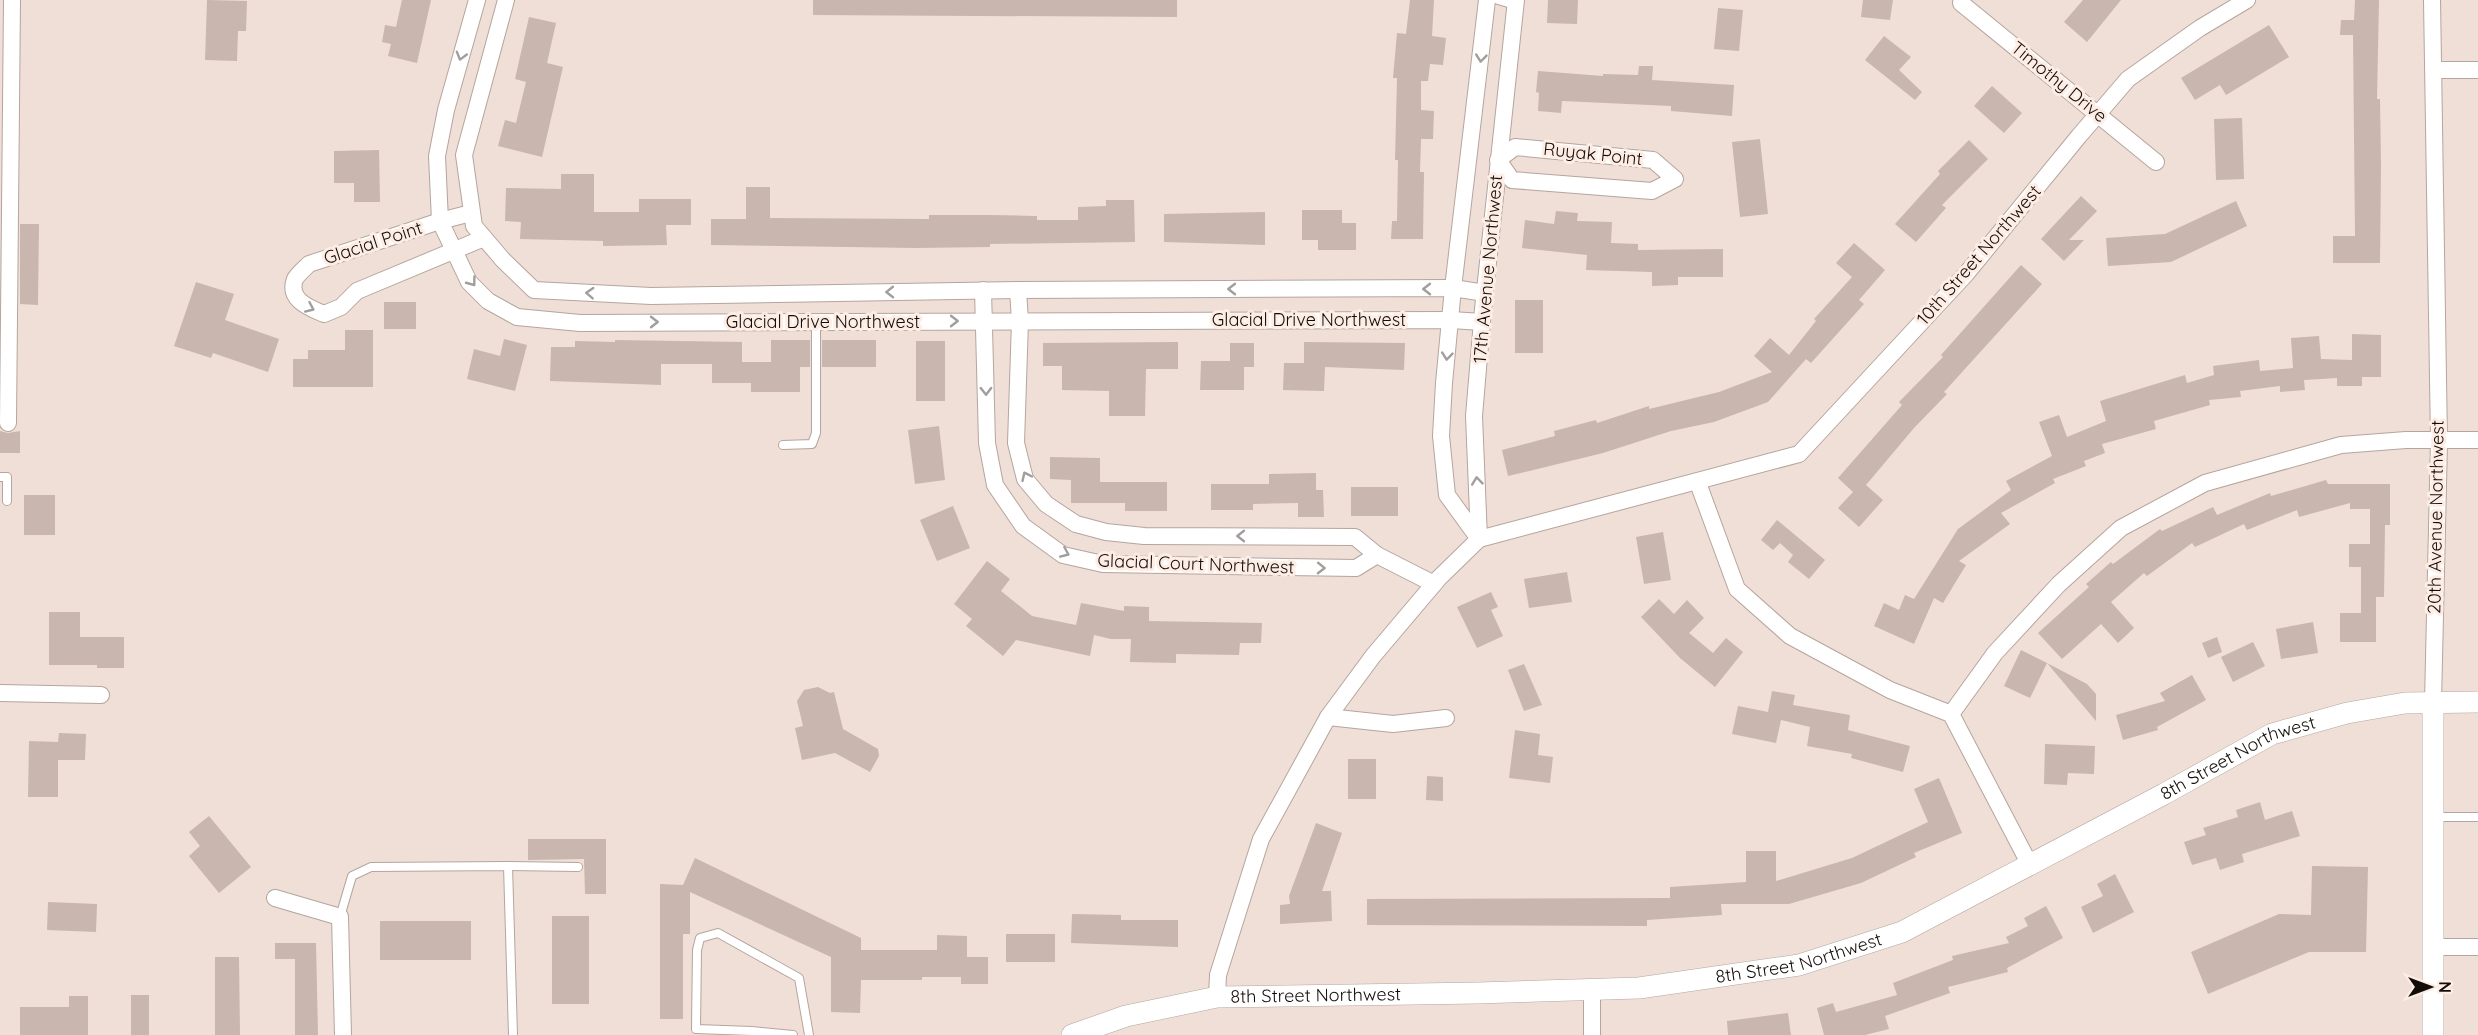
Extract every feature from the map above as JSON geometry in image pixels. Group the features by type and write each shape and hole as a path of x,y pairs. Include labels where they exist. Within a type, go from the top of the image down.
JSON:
{"street":[{"path":"8,423 12,0"},
{"name":"Glacial Drive Northwest","path":"477,0 446,110 437,156 440,221 469,282 488,301 517,317 580,323 1450,320 1482,322"},
{"path":"506,0 464,155 474,226 503,260 534,290 651,296 983,290 1453,288 1485,293"},
{"path":"1479,539 1447,495 1441,436 1453,288 1487,0"},
{"name":"10th Street Northwest","path":"1698,483 1799,454 1966,274 2128,79 2200,28 2247,0"},
{"name":"20th Avenue Northwest","path":"2432,0 2439,441 2433,702 2433,1035"},
{"name":"17th Avenue Northwest","path":"1479,539 1479,501 1474,434 1482,322 1515,2"},
{"name":"Timothy Drive","path":"1961,3 2156,162"},
{"path":"2434,70 2478,70"},
{"name":"Ruyak Point","path":"1515,147 1653,160 1675,179 1652,191 1512,180 1498,160 1515,147"},
{"path":"1470,157 1498,160"},
{"name":"Glacial Point","path":"471,213 309,264 295,279 295,292 301,304 324,314 341,307 357,291 484,238"},
{"name":"Glacial Court Northwest","path":"983,290 987,443 995,485 1023,526 1063,555 1103,564 1356,568 1377,555"},
{"path":"1018,290 1020,321 1016,442 1025,479 1046,504 1076,524 1106,532 1144,536 1355,537 1377,555 1434,584"},
{"path":"1951,714 1995,653 2059,584 2121,528 2205,483 2341,446 2406,440 2478,440"},
{"path":"1217,997 1218,975 1261,839 1328,717 1372,656 1434,584 1479,539 1698,483 1737,589 1790,636 1890,690 1951,714 2030,865"},
{"path":"0,693 101,695"},
{"name":"8th Street Northwest","path":"1072,1035 1126,1016 1217,997 1640,988 1799,965 1902,932 2164,794 2272,734 2347,713 2405,703 2478,702"},
{"path":"1328,717 1393,724 1446,718"},
{"path":"275,898 340,917 343,1035"},
{"path":"2434,947 2478,947"},
{"path":"1592,989 1592,1035"}],"lane":[{"path":"1498,0 1515,2"},
{"path":"783,445 812,444 816,433 816,322"},
{"path":"0,477 7,477 7,501"},
{"path":"2433,817 2478,817"},
{"path":"508,866 513,1035"},
{"path":"340,917 352,876 371,867 578,867"},
{"path":"793,1035 696,1029 697,950 700,938 718,933 799,978 809,1035"}],"building":[{"path":"207,0 247,1 246,31 238,31 237,61 205,60"},
{"path":"402,0 431,0 417,63 388,56 391,44 382,42 385,25 396,27"},
{"path":"813,0 1177,0 1177,17 813,15"},
{"path":"1410,0 1434,0 1432,36 1446,38 1443,65 1430,64 1428,81 1421,81 1421,110 1434,111 1433,139 1421,139 1420,172 1424,172 1423,239 1391,239 1392,221 1397,221 1398,160 1395,160 1397,78 1393,78 1397,33 1406,34"},
{"path":"1548,0 1578,0 1577,24 1547,23"},
{"path":"1863,0 1893,0 1890,20 1861,17"},
{"path":"2083,0 2121,0 2087,42 2064,22"},
{"path":"2355,0 2379,0 2377,99 2380,99 2380,263 2333,263 2333,236 2355,236 2353,35 2340,35 2341,20 2354,20"},
{"path":"1718,8 1743,10 1739,51 1714,49"},
{"path":"529,17 556,23 547,63 563,67 542,157 498,146 505,120 516,123 526,82 515,79"},
{"path":"2269,25 2289,57 2226,95 2220,85 2195,100 2181,78"},
{"path":"1884,36 1911,57 1899,70 1922,92 1915,100 1865,60"},
{"path":"1639,66 1653,66 1652,80 1734,85 1732,116 1671,111 1671,106 1562,101 1561,113 1538,111 1539,93 1536,92 1538,71 1603,76 1603,74 1638,75"},
{"path":"1992,86 2022,113 2004,133 1974,106"},
{"path":"2242,118 2244,179 2216,180 2214,119"},
{"path":"1760,139 1768,214 1740,217 1732,142"},
{"path":"1969,140 1988,159 1942,205 1946,208 1916,242 1895,224 1940,174 1938,171"},
{"path":"379,150 380,202 354,202 354,183 334,183 334,151"},
{"path":"561,174 594,174 594,212 639,212 639,199 691,199 691,225 666,225 667,245 603,246 603,241 520,239 521,222 505,221 506,188 561,189"},
{"path":"746,187 770,187 770,218 929,219 929,215 990,215 1037,216 1037,220 1078,220 1078,207 1106,206 1106,200 1134,200 1135,242 990,244 990,247 915,248 711,245 711,219 746,219"},
{"path":"2081,196 2097,211 2069,240 2084,240 2064,261 2041,239"},
{"path":"2236,201 2247,226 2171,262 2108,266 2106,238 2165,234"},
{"path":"1302,210 1342,210 1342,223 1356,223 1356,250 1318,250 1318,240 1302,240"},
{"path":"1556,211 1578,213 1577,221 1612,222 1611,243 1638,244 1638,250 1723,249 1723,277 1678,277 1678,285 1652,286 1652,272 1586,270 1587,255 1522,248 1525,220 1554,224"},
{"path":"1265,212 1265,245 1164,242 1164,214"},
{"path":"20,224 39,224 38,305 20,304"},
{"path":"1854,243 1885,270 1859,300 1864,304 1811,363 1806,359 1768,402 1714,422 1671,431 1603,453 1508,476 1502,450 1555,436 1554,431 1596,420 1597,423 1649,406 1649,409 1719,392 1772,372 1754,356 1770,338 1789,355 1816,321 1814,319 1852,277 1836,263"},
{"path":"2021,265 2042,284 1944,392 1947,394 1914,428 1866,485 1883,500 1859,527 1838,508 1853,492 1838,478 1902,405 1899,402 1943,357 1941,355"},
{"path":"196,282 234,294 225,320 279,339 268,372 213,353 211,358 174,346"},
{"path":"1515,300 1543,300 1543,353 1515,353"},
{"path":"384,302 416,302 416,329 384,329"},
{"path":"345,330 373,330 373,387 293,387 293,359 308,359 308,350 345,350"},
{"path":"2352,334 2381,335 2381,377 2362,377 2362,386 2337,386 2337,378 2304,380 2305,390 2280,392 2280,386 2240,391 2241,397 2209,400 2210,405 2154,421 2156,429 2102,444 2105,453 2084,461 2086,466 2053,479 2055,483 2001,513 2010,524 1959,561 1966,565 1943,603 1934,598 1914,644 1874,626 1884,603 1899,610 1905,595 1914,599 1958,529 2011,490 2006,481 2052,456 2039,422 2059,415 2067,437 2106,421 2100,401 2185,375 2187,383 2214,375 2213,366 2259,360 2260,371 2293,368 2291,338 2319,336 2321,359 2352,360"},
{"path":"504,339 527,345 515,391 467,379 474,349 500,356"},
{"path":"615,340 742,342 742,362 771,362 771,340 810,340 810,367 800,367 800,392 751,392 751,383 712,383 712,364 661,364 661,385 550,381 551,347 575,347 575,341 615,342"},
{"path":"822,340 876,340 876,367 822,367"},
{"path":"916,341 945,341 945,401 916,401"},
{"path":"1178,342 1178,369 1146,369 1145,416 1109,416 1109,391 1062,390 1062,366 1043,366 1043,343"},
{"path":"1304,342 1405,343 1404,370 1325,367 1324,391 1283,390 1284,363 1304,363"},
{"path":"1230,343 1254,343 1254,367 1244,367 1244,390 1200,390 1201,361 1230,361"},
{"path":"939,426 945,480 915,484 908,430"},
{"path":"0,431 8,433 20,431 20,453 0,453"},
{"path":"1050,457 1100,458 1100,482 1167,482 1167,511 1125,511 1125,503 1071,503 1071,480 1050,479"},
{"path":"1316,473 1316,490 1323,490 1324,517 1298,517 1298,503 1253,504 1253,510 1211,510 1211,484 1269,484 1269,474"},
{"path":"2326,480 2328,484 2390,484 2390,525 2385,525 2384,597 2376,597 2376,642 2340,642 2340,613 2361,613 2361,567 2349,567 2349,544 2370,544 2370,509 2350,509 2350,503 2299,517 2297,510 2247,530 2244,524 2195,547 2192,543 2147,576 2144,573 2111,602 2134,628 2118,643 2101,624 2062,659 2038,633 2089,587 2086,584 2111,562 2113,564 2160,529 2162,531 2213,507 2217,515 2270,493 2271,496"},
{"path":"1351,487 1398,487 1398,516 1351,516"},
{"path":"24,495 55,495 55,535 24,535"},
{"path":"953,506 970,548 937,561 920,520"},
{"path":"1777,520 1825,560 1809,579 1788,562 1793,555 1780,543 1773,550 1761,540"},
{"path":"1663,532 1671,580 1644,584 1636,537"},
{"path":"987,561 1010,579 1001,591 1032,616 1076,625 1081,603 1124,611 1124,606 1149,607 1149,621 1262,623 1261,643 1240,643 1239,655 1176,654 1176,663 1130,662 1131,639 1111,639 1094,635 1090,656 1016,640 1003,656 966,626 972,619 954,604"},
{"path":"1567,572 1572,602 1529,608 1524,579"},
{"path":"1491,592 1498,607 1491,610 1503,636 1477,648 1457,607"},
{"path":"1659,599 1674,614 1687,600 1704,618 1689,633 1713,653 1726,638 1743,652 1715,687 1680,658 1641,617"},
{"path":"49,612 80,612 80,637 124,637 124,668 97,668 97,665 49,665"},
{"path":"2313,622 2318,653 2281,659 2276,629"},
{"path":"2217,637 2222,652 2208,658 2202,643"},
{"path":"2253,642 2265,666 2233,682 2221,657"},
{"path":"2021,650 2047,663 2030,698 2004,686"},
{"path":"2047,663 2087,684 2096,694 2096,721"},
{"path":"1524,664 1542,705 1524,711 1508,670"},
{"path":"2192,675 2206,700 2157,727 2158,730 2123,740 2116,715 2165,701 2160,693"},
{"path":"818,687 830,693 834,692 843,729 878,749 879,756 870,772 835,753 802,760 795,728 803,726 797,701 804,690"},
{"path":"1772,691 1795,695 1793,705 1850,715 1848,730 1910,746 1903,772 1851,758 1852,754 1807,746 1810,727 1781,720 1776,743 1732,734 1738,706 1768,712"},
{"path":"1515,730 1540,734 1538,755 1553,757 1550,783 1509,778"},
{"path":"59,733 86,734 85,760 58,760 58,797 28,797 29,741 58,742"},
{"path":"2045,744 2095,746 2094,774 2068,773 2067,785 2044,784"},
{"path":"1348,759 1376,759 1376,799 1348,799"},
{"path":"1427,776 1443,777 1443,801 1426,800"},
{"path":"1939,778 1962,833 1914,853 1916,857 1861,883 1789,904 1721,904 1722,915 1647,920 1647,926 1367,925 1367,899 1670,898 1670,887 1746,882 1746,851 1776,851 1776,881 1852,858 1928,822 1914,789"},
{"path":"2260,802 2265,820 2292,811 2300,836 2242,854 2244,862 2220,870 2216,858 2192,865 2184,842 2206,835 2203,828 2238,817 2236,810"},
{"path":"209,816 251,867 219,893 189,856 200,846 189,832"},
{"path":"1316,823 1342,833 1322,891 1331,891 1332,921 1280,924 1280,905 1290,904 1289,896"},
{"path":"528,839 606,839 606,894 585,894 584,859 528,860"},
{"path":"695,858 861,938 861,950 937,950 937,935 967,936 967,957 988,957 988,984 961,984 961,977 922,977 922,980 861,980 860,1013 831,1012 831,957 690,892 690,934 683,934 683,1019 660,1019 660,884 683,885"},
{"path":"2312,866 2368,867 2366,952 2309,952 2208,994 2191,952 2279,914 2311,915"},
{"path":"2115,874 2134,912 2093,933 2081,907 2103,896 2097,884"},
{"path":"48,902 97,904 96,932 47,930"},
{"path":"2046,906 2063,938 2007,968 2008,972 1948,987 1950,993 1885,1016 1889,1029 1865,1035 1824,1035 1817,1008 1833,1003 1836,1012 1897,995 1893,983 1953,960 1952,956 2009,943 2006,937 2028,926 2024,918"},
{"path":"1072,914 1121,915 1121,920 1178,920 1178,947 1071,943"},
{"path":"552,916 589,916 589,1004 552,1004"},
{"path":"380,921 471,921 471,960 380,960"},
{"path":"1006,934 1055,934 1055,962 1006,962"},
{"path":"275,943 316,943 318,1035 295,1035 295,959 275,959"},
{"path":"215,957 239,957 240,1035 215,1035"},
{"path":"131,995 149,995 149,1035 131,1035"},
{"path":"69,996 88,996 88,1035 20,1035 20,1007 69,1007"},
{"path":"1788,1013 1791,1035 1728,1035 1727,1021"}]}
